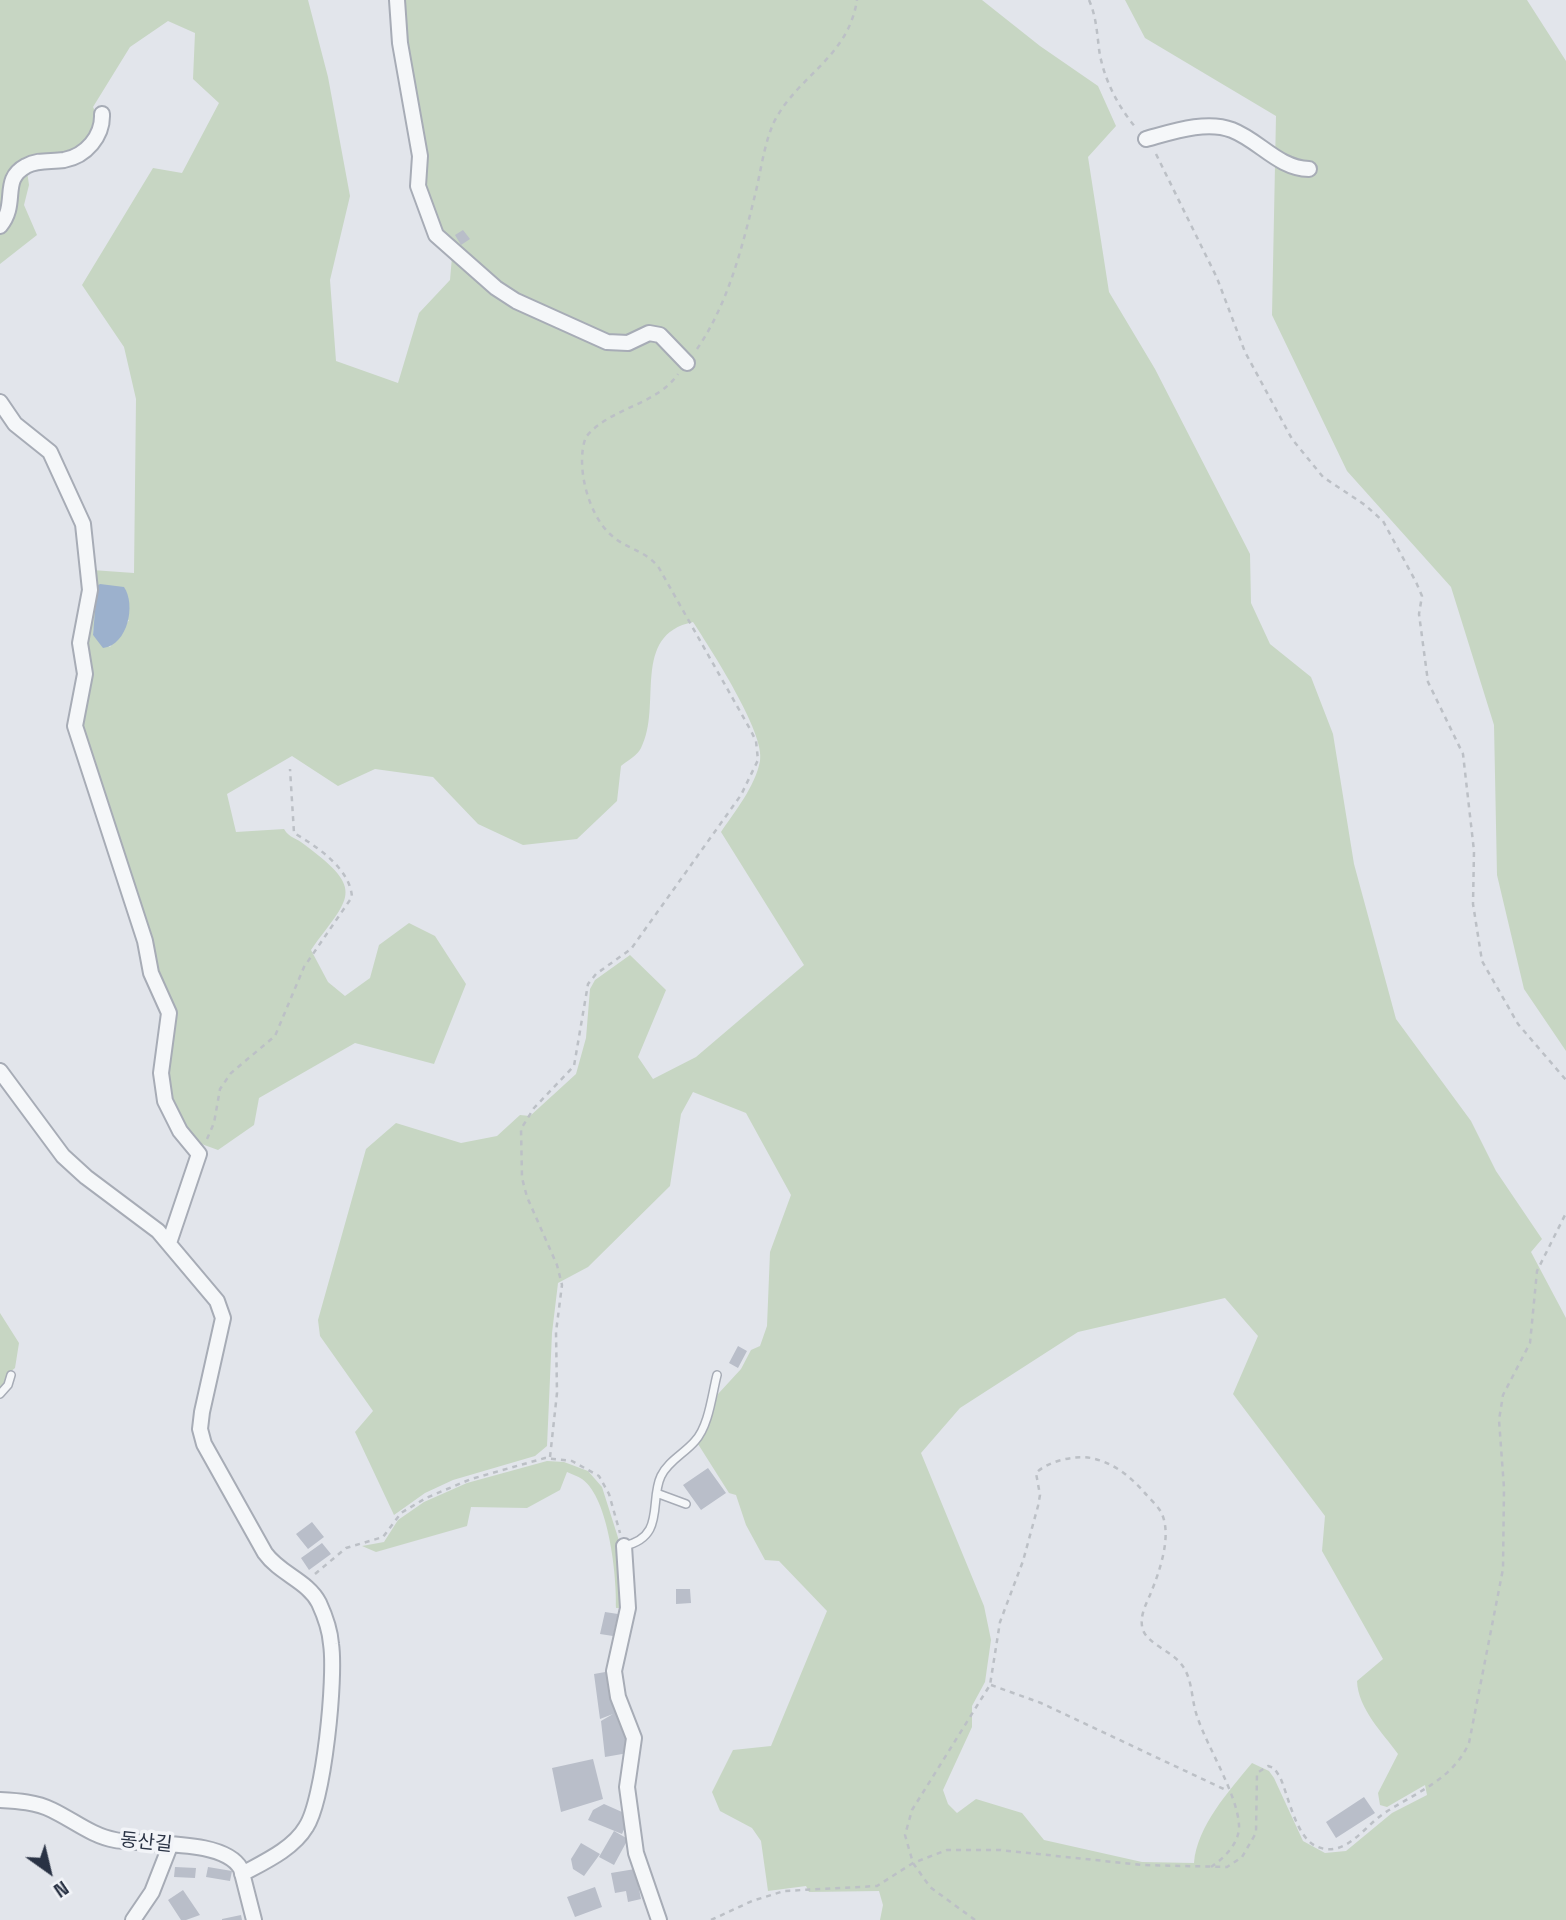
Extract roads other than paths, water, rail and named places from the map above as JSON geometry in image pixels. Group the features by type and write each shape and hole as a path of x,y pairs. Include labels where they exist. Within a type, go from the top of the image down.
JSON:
{"street":[{"path":"397,0 400,43 419,146 418,186 436,235 505,295 516,301 607,342 628,343 649,333 660,335 687,363"},
{"path":"0,226 12,205 9,184 12,178 27,165 64,160 85,151 101,129 102,114"},
{"path":"1146,139 1185,129 1227,129 1282,162 1310,169"},
{"path":"0,402 15,424 50,452 65,490 83,524 90,590 80,643 85,674 75,726 145,941 151,974 169,1013 161,1073 165,1101 180,1131 199,1154 169,1243"},
{"path":"0,1071 73,1166 169,1243 211,1291 223,1318 202,1412 200,1429 204,1444 265,1553 278,1568 305,1586 320,1606 331,1644 319,1789 311,1819 301,1835 242,1874 254,1920"},
{"path":"624,1546 627,1619 614,1671 618,1697 634,1738 626,1787 636,1853 659,1920"},
{"name":"동산길","path":"0,1800 30,1802 49,1808 114,1840 221,1853 238,1863 242,1874"},
{"path":"133,1920 146,1903 170,1846"}],"lane":[{"path":"0,1394 8,1385 11,1375"},
{"path":"624,1546 638,1543 646,1535 659,1494 661,1476 699,1436 718,1375"},
{"path":"659,1494 686,1504"}],"water":[{"path":"100,584 124,587 129,603 124,632 119,640 103,648 93,635 97,586"}]}
